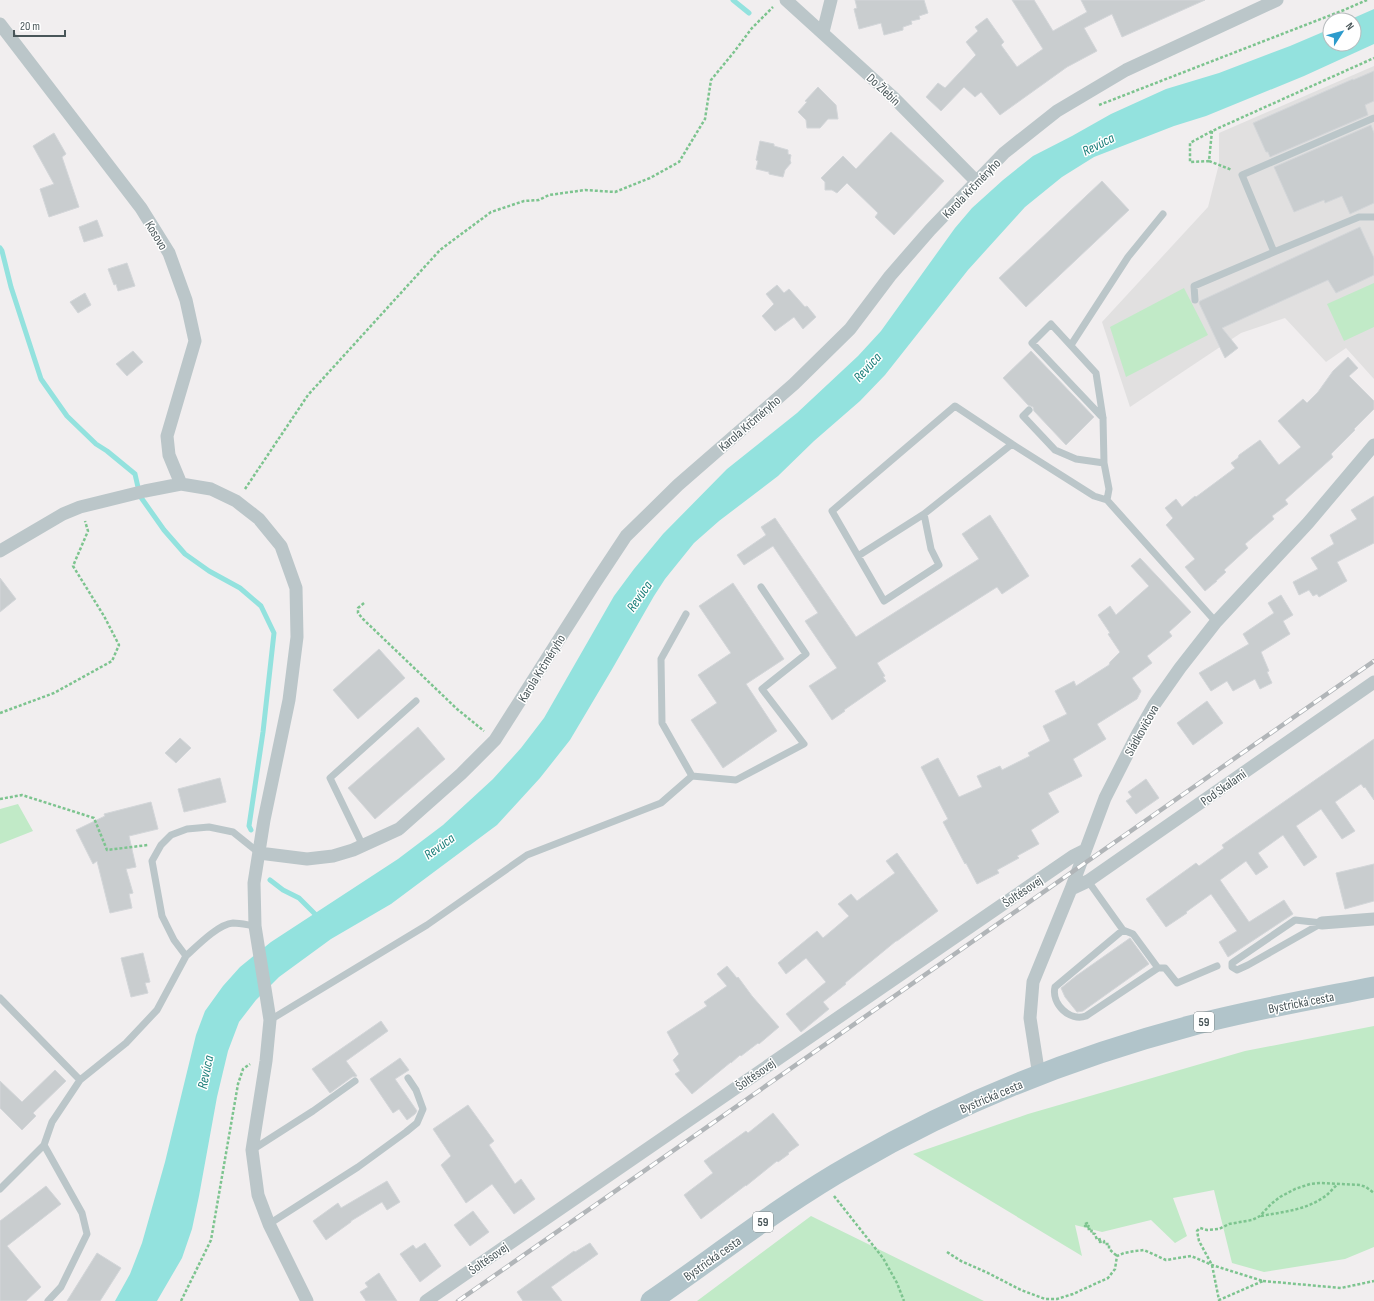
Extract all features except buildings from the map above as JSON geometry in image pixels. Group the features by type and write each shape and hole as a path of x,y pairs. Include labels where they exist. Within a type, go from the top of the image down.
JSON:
{"main road":[{"name":"Bystrická cesta","path":"651,1301 813,1188 852,1164 990,1095 1138,1040 1191,1025 1238,1014 1374,987"}],"street":[{"name":"Do Žlebín","path":"786,0 894,98 978,182"},
{"path":"823,32 831,0"},
{"name":"Karola Krčméryho","path":"259,853 307,859 333,856 363,846 399,829 461,774 495,740 626,536 678,485 794,384 850,329 890,276 930,230 966,192 978,182 1004,153 1057,112 1126,70 1277,0"},
{"name":"Kosovo","path":"0,24 141,208 169,254 186,300 195,341 167,436 169,455 181,484"},
{"name":"Sládkovičova","path":"1039,1076 1030,1018 1033,982 1071,890 1104,798 1140,729 1154,705 1180,668 1216,622 1308,523 1374,445"},
{"path":"0,552 63,514 80,507 181,484 211,489 236,501 259,519 281,546 296,588 297,637 289,700 264,820 254,883 255,926 270,1020 266,1061 252,1150 258,1195 269,1224 307,1301"},
{"name":"Pod Skalami","path":"1071,890 1088,881 1374,682"},
{"name":"Šoltésovej","path":"426,1301 1047,873 1085,850"},
{"path":"1322,923 1374,919"}],"lane":[{"path":"1274,252 1242,175 1374,118"},
{"path":"1071,345 1128,257 1163,214"},
{"path":"1195,300 1194,286 1359,217 1374,217"},
{"path":"1103,418 1032,343 1051,324 1096,373 1103,418 1104,463 1109,489 1107,500"},
{"path":"924,514 930,549 940,565 884,601 832,511 955,406 1094,496 1107,500 1216,622"},
{"path":"1029,410 1023,416 1055,450 1076,458 1104,463"},
{"path":"858,556 924,514 1012,444"},
{"path":"270,1020 427,925 526,855 661,803 692,776 736,780 804,744 762,690 806,654 761,587"},
{"path":"686,614 661,659 662,723 692,776"},
{"path":"363,846 330,778 416,701"},
{"path":"186,956 174,940 162,916 152,861 161,845 171,835 209,826 233,832 259,853"},
{"path":"1088,881 1124,930 1133,934 1158,968"},
{"path":"1295,920 1322,923 1248,965 1237,970 1232,967 1232,963 1295,920"},
{"path":"0,1189 44,1145 52,1122 80,1080 126,1043 157,1010 186,956 205,938 219,928 231,923 255,926"},
{"path":"1124,930 1056,987 1054,992 1056,1000 1066,1013 1075,1018 1086,1016 1158,968 1165,968 1176,983 1217,966"},
{"path":"0,998 80,1080"},
{"path":"269,1224 358,1167 417,1123 423,1110 416,1090 408,1078"},
{"path":"252,1150 355,1081"},
{"path":"44,1145 82,1213 87,1234 61,1288 48,1301"}],"path":[{"path":"1098,106 1367,0"},
{"path":"236,501 308,395 440,250 491,212 524,201 539,200 549,195 585,190 615,192 650,178 679,162 705,119 710,80 752,28 766,14"},
{"path":"1242,175 1209,161 1190,162 1190,143 1212,131 1374,58"},
{"path":"1209,161 1212,131"},
{"path":"0,713 54,693 93,672 112,661 119,645 104,616 73,566 88,531 80,507"},
{"path":"364,603 358,608 358,613 457,709 495,740"},
{"path":"0,799 22,795 94,818 107,850 149,845"},
{"path":"181,1301 211,1240 238,1084 244,1069 251,1063 266,1061"},
{"path":"1260,1216 1271,1204 1295,1189 1310,1184 1321,1183 1360,1185 1366,1187 1374,1193"},
{"path":"1263,1281 1218,1300 1212,1265 1199,1241 1197,1231 1200,1228 1207,1230 1219,1229 1229,1224 1252,1220 1260,1216 1294,1210 1309,1205 1324,1197 1338,1184"},
{"path":"832,1194 883,1258 897,1283 904,1301"},
{"path":"1085,1224 1087,1223 1085,1226 1089,1225 1087,1229 1092,1229 1091,1233 1095,1234 1097,1240 1101,1239 1100,1242 1104,1241 1104,1244 1109,1244 1109,1249 1117,1256"},
{"path":"1117,1256 1124,1253 1144,1250 1166,1260 1191,1256 1212,1265 1263,1281 1341,1288 1374,1281"},
{"path":"947,1252 961,1261 1045,1300 1057,1299 1073,1294 1108,1278 1115,1269 1117,1256"}],"shaded area":[{"path":"1374,66 1374,379 1346,348 1326,362 1285,318 1241,333 1130,407 1102,322 1208,207 1219,164 1219,133"}],"green space":[{"path":"1374,283 1374,327 1344,341 1327,304"},
{"path":"1184,288 1208,335 1126,377 1110,327"},
{"path":"18,804 33,831 0,844 0,809"},
{"path":"1374,1026 1374,1247 1345,1259 1264,1272 1232,1263 1214,1190 1173,1198 1187,1236 1175,1243 1151,1220 1102,1232 1075,1225 1082,1256 913,1154 1028,1114 1245,1051"},
{"path":"811,1216 984,1301 697,1301"}],"water":[{"path":"1374,9 1374,44 1362,49 1362,14"},
{"name":"Revúca","path":"1322,32 1322,52 1356,52 1304,76 1206,116 1174,126 1094,157 1062,177 1025,207 968,270 885,375 860,401 814,441 778,476 719,521 694,543 665,579 654,596 570,740 540,778 497,825 391,904 331,939 279,977 256,1000 239,1022 228,1051 217,1097 192,1229 182,1258 157,1301 115,1301 130,1274 142,1243 165,1162 196,1035 205,1011 223,986 240,967 271,942 398,859 443,825 493,779 521,748 544,718 614,596 663,534 727,469 797,413 858,356 881,331 955,228 972,208 1003,180 1033,156 1111,114 1166,89 1219,73"}],"waterway":[{"path":"733,0 749,13"},
{"path":"0,248 41,379 67,416 96,444 135,474 140,496 164,530 185,554 209,571 240,588 261,606 274,633 263,732 249,826 251,830"},
{"path":"270,880 283,890 299,898 318,917"}],"railway":[{"path":"458,1301 1374,661"}]}
